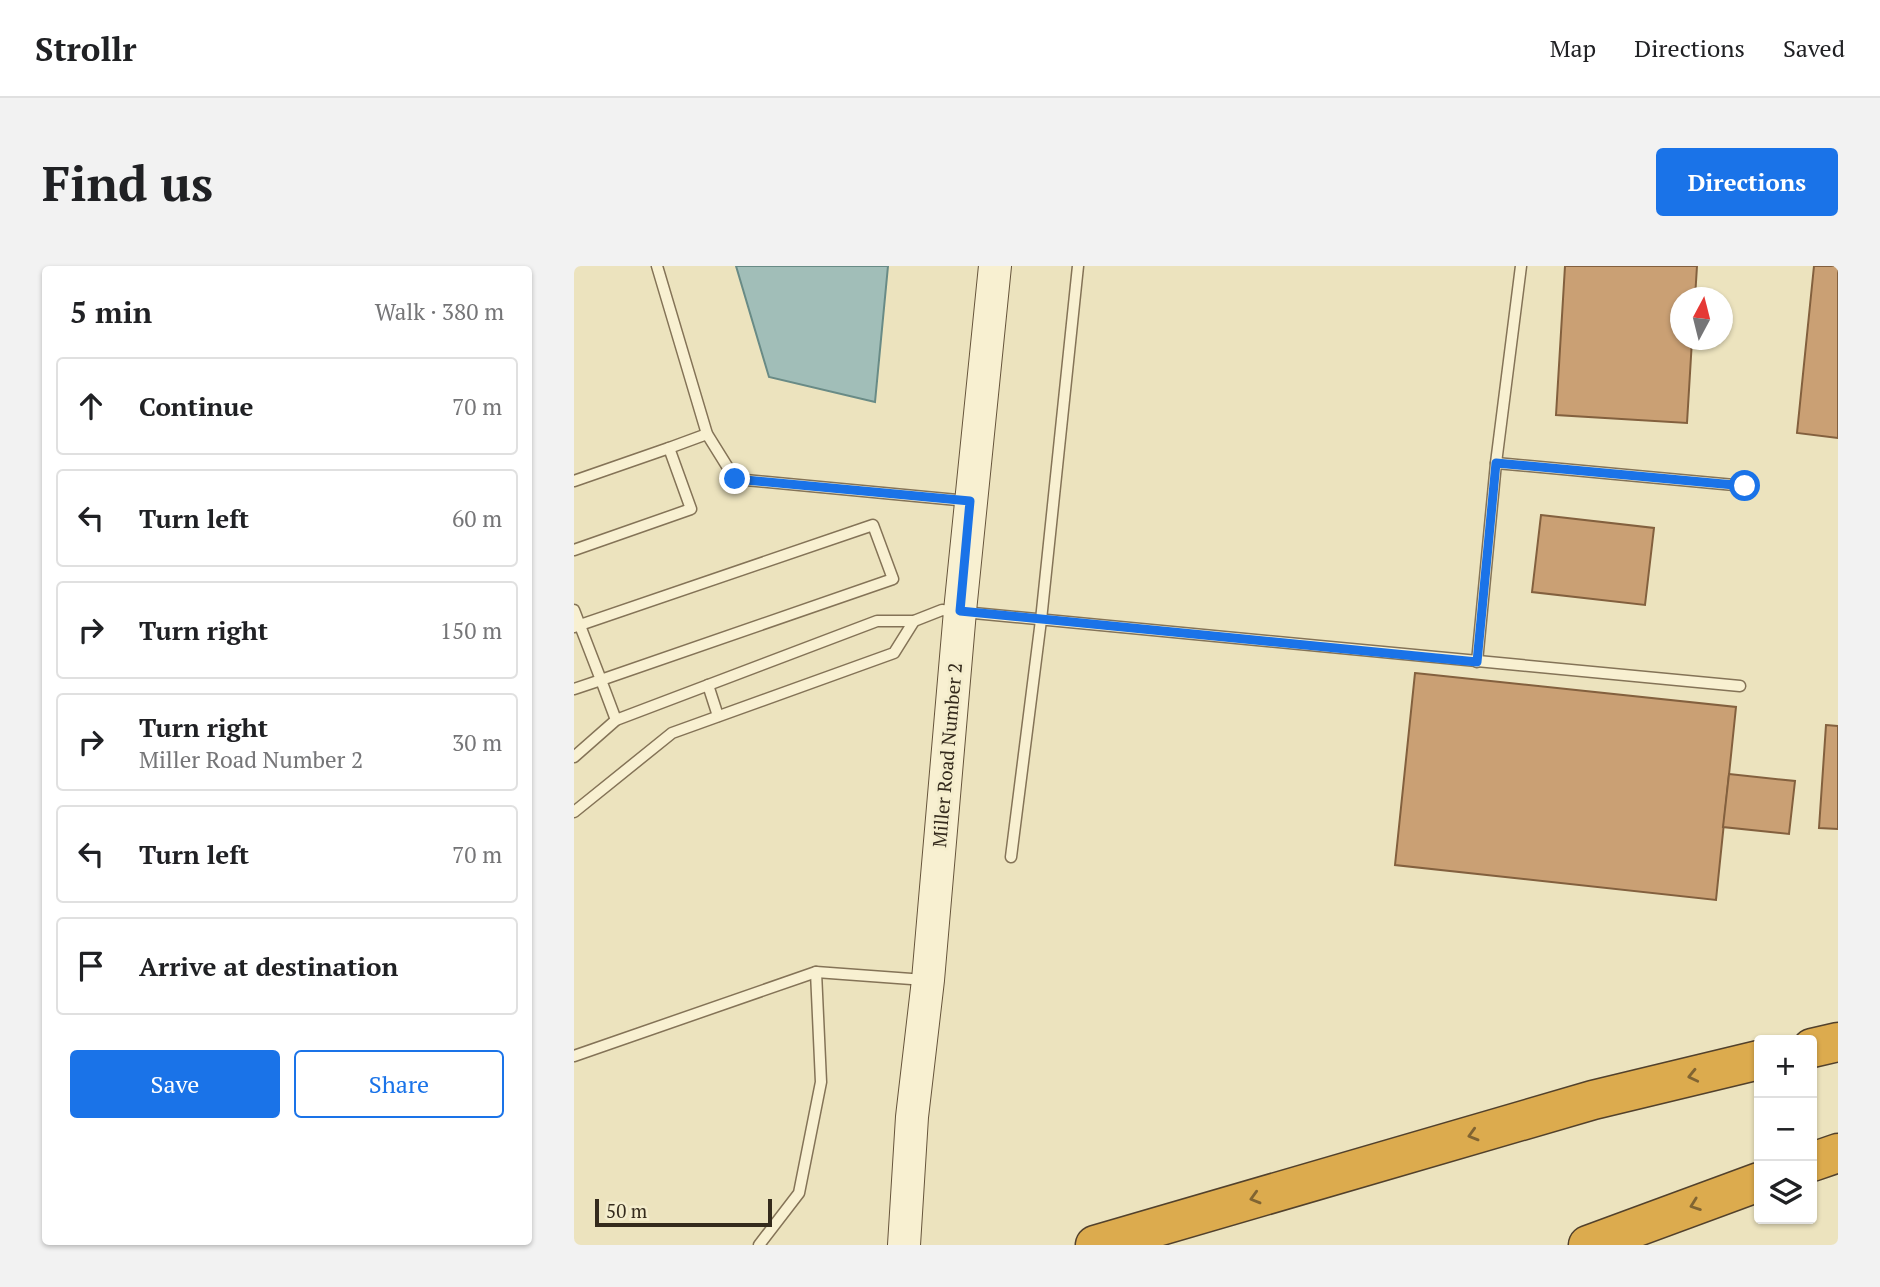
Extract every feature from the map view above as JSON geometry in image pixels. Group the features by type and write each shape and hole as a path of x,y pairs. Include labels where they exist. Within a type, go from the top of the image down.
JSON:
{"highway":[{"path":"1817,1047 1838,1042"},
{"path":"1095,1245 1593,1100 1754,1061"},
{"path":"1815,1161 1838,1153"},
{"path":"1588,1245 1754,1184"}],"main road":[{"name":"Miller Road Number 2","path":"904,1245 912,1117 928,980 970,501 995,266"}],"lane":[{"path":"657,266 707,434 735,479 970,501"},
{"path":"1011,857 1041,620 1078,266"},
{"path":"1477,662 1496,463 1521,266"},
{"path":"574,481 707,434"},
{"path":"574,550 691,509 669,448"},
{"path":"1496,463 1745,486"},
{"path":"574,690 893,579 873,525 577,626"},
{"path":"574,610 577,626 616,720"},
{"path":"574,757 616,720 877,621 914,621 942,610 1740,686"},
{"path":"574,811 672,733 894,653 914,621"},
{"path":"708,685 718,716"},
{"path":"574,1056 816,972 928,980"},
{"path":"760,1245 799,1193 821,1082 816,972"}],"water":[{"path":"736,266 888,266 875,402 769,377"}],"building":[{"path":"1565,266 1697,266 1696,287 1670,287 1670,350 1691,350 1687,423 1556,415"},
{"path":"1814,266 1838,266 1838,438 1797,433"},
{"path":"1541,515 1654,528 1645,605 1532,592"},
{"path":"1415,673 1736,707 1716,900 1395,865"},
{"path":"1826,725 1838,726 1838,829 1819,828"},
{"path":"1729,774 1795,781 1789,834 1723,827"}],"route":[{"path":"735,479 970,501 960,611 1477,662 1496,463 1745,486"}]}
